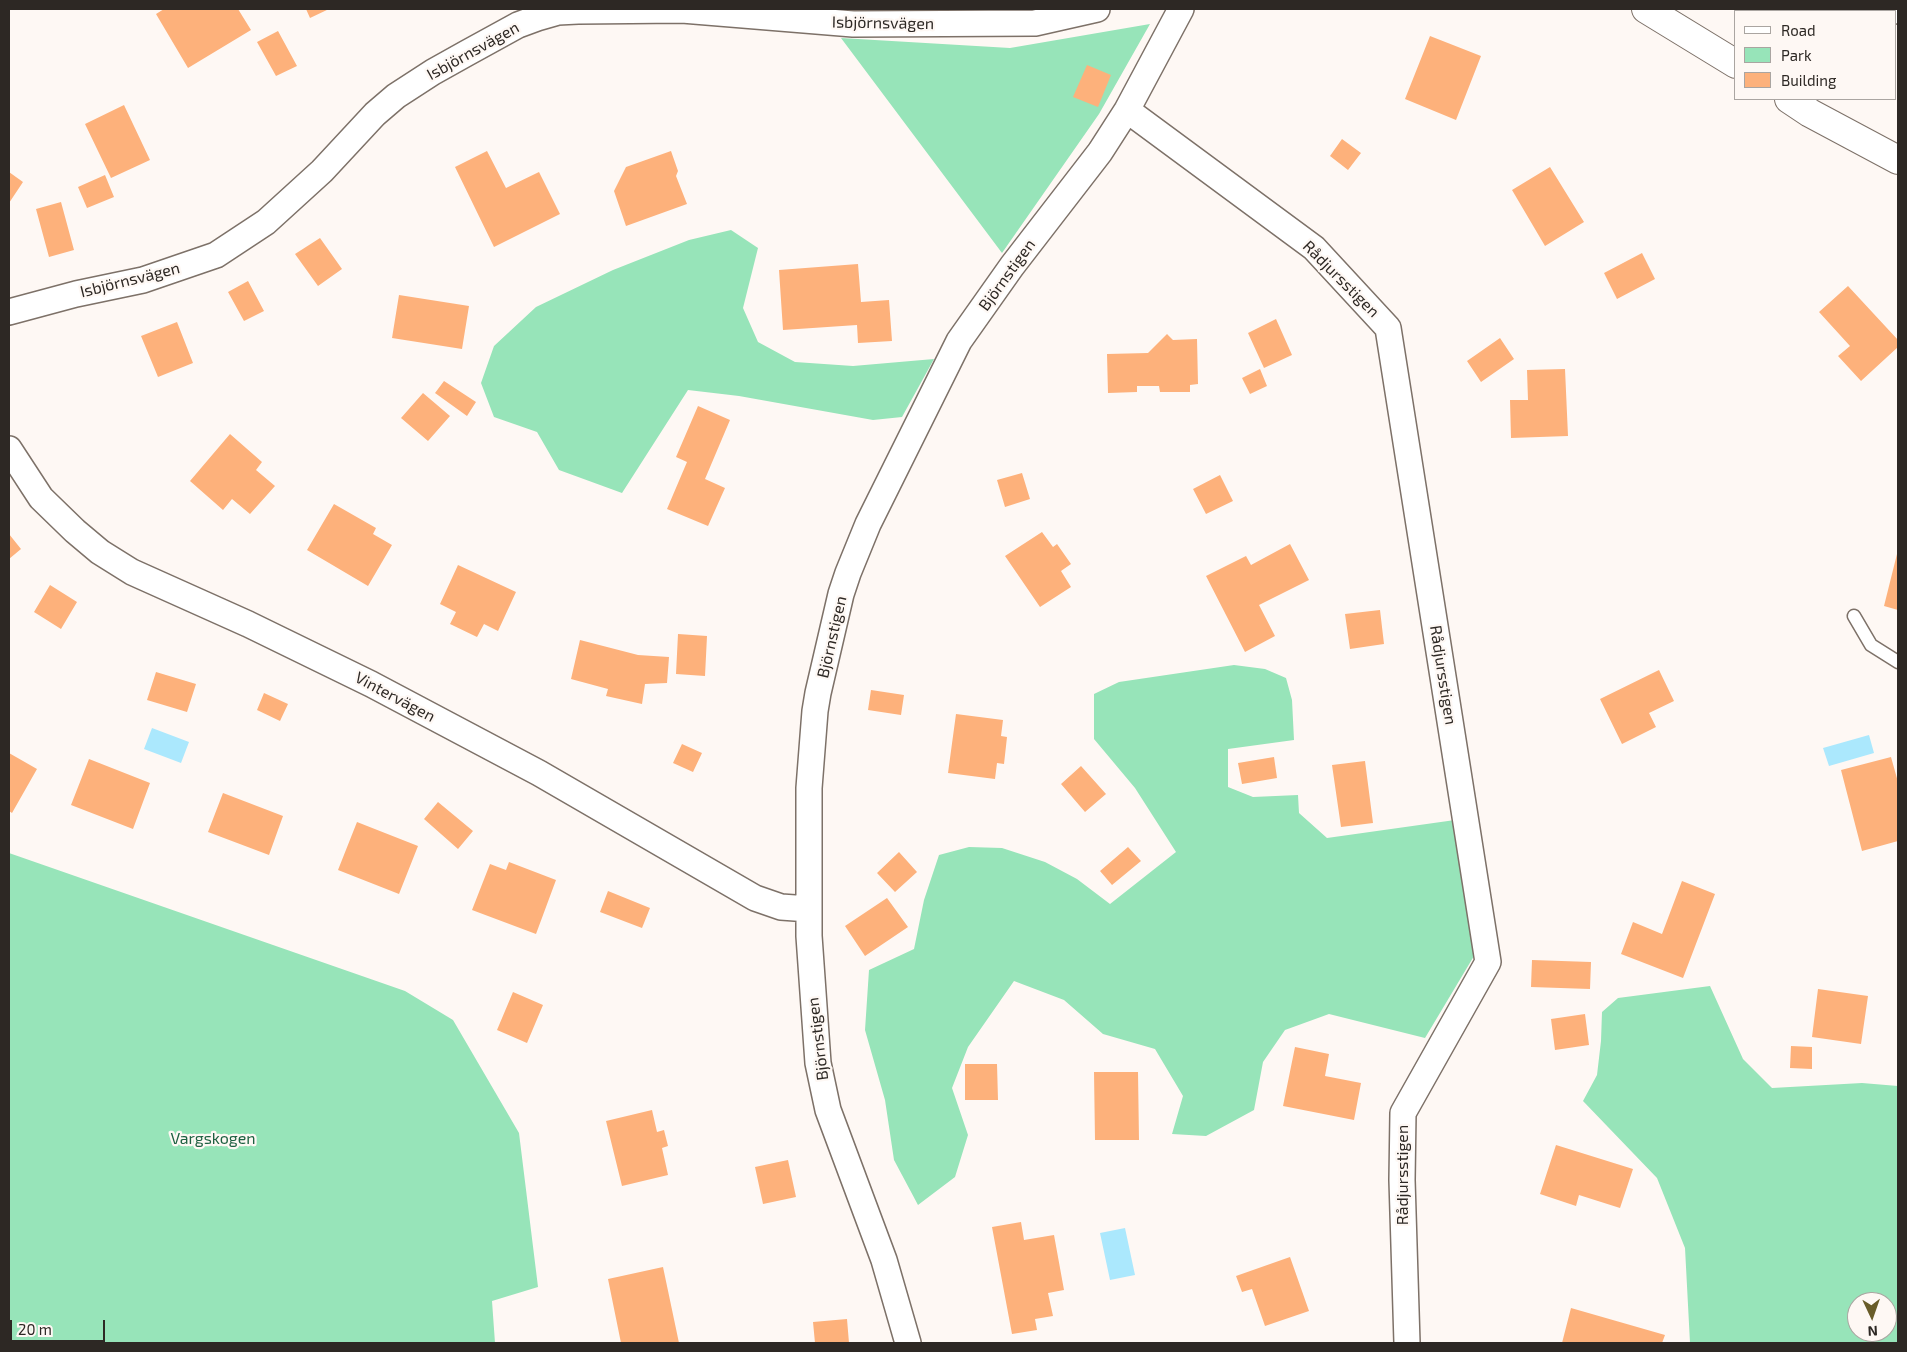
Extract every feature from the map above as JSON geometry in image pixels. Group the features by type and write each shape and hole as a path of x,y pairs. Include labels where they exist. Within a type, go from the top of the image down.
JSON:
{"street":[{"name":"Isbjörnsvägen","path":"9,312 76,294 143,280 216,255 266,222 322,171 375,114 396,96 433,72 518,26 558,12 682,10 853,24 1035,23 1097,9"},
{"name":"Björnstigen","path":"908,1343 884,1260 828,1110 818,1063 809,936 809,788 815,711 841,594 848,573 868,524 959,341 1012,266 1100,152 1127,110 1181,9"},
{"path":"1646,9 1734,63"},
{"path":"1791,100 1810,113 1898,160"},
{"name":"Rådjursstigen","path":"1127,110 1314,248 1388,328 1488,962 1403,1113 1402,1180 1407,1343"},
{"name":"Vintervägen","path":"9,449 41,498 100,552 132,572 248,624 388,692 560,785 755,898 781,907 809,909"}],"lane":[{"path":"1854,616 1871,645 1898,662"}],"green space":[{"path":"1150,24 1099,114 1002,253 841,38 1010,48"},
{"path":"731,230 758,248 743,308 758,342 795,362 853,366 934,359 902,417 873,420 739,396 688,390 622,493 559,470 537,432 494,417 481,383 494,346 536,307 613,270 689,240"},
{"path":"1234,665 1265,669 1286,678 1292,700 1294,740 1228,749 1228,787 1253,797 1298,795 1299,813 1327,838 1455,820 1474,956 1425,1038 1329,1014 1285,1030 1263,1062 1254,1110 1206,1136 1172,1134 1183,1096 1155,1049 1103,1034 1064,1000 1014,981 968,1047 952,1088 968,1135 955,1177 918,1205 894,1160 885,1100 865,1030 869,970 914,949 924,900 939,855 969,847 1002,848 1045,862 1077,879 1110,904 1176,852 1135,788 1094,739 1094,694 1119,682"},
{"name":"Vargskogen","path":"9,853 405,991 453,1020 519,1133 538,1287 492,1301 495,1343 9,1343"},
{"path":"1710,986 1743,1059 1772,1088 1862,1083 1898,1086 1898,1343 1690,1343 1685,1248 1657,1178 1583,1101 1597,1075 1602,1012 1618,998"}],"water":[{"path":"152,728 189,742 181,763 144,749"},
{"path":"1869,735 1874,753 1829,766 1823,748"},
{"path":"1125,1228 1135,1275 1110,1280 1100,1233"}],"building":[{"path":"164,9 238,9 251,30 188,68 156,14"},
{"path":"306,9 329,9 310,18"},
{"path":"278,31 297,66 276,76 257,42"},
{"path":"1430,36 1481,56 1456,120 1405,99"},
{"path":"1087,65 1111,75 1098,107 1073,97"},
{"path":"124,105 150,160 111,178 85,124"},
{"path":"1342,139 1361,153 1348,170 1330,156"},
{"path":"487,151 506,188 539,172 560,214 494,247 455,167"},
{"path":"671,151 678,171 676,176 687,204 626,226 614,191 626,167"},
{"path":"1550,167 1584,222 1545,246 1512,190"},
{"path":"9,172 23,182 9,203"},
{"path":"105,175 114,197 87,208 78,187"},
{"path":"61,202 74,250 49,257 36,209"},
{"path":"320,238 342,269 318,286 295,254"},
{"path":"1642,253 1655,279 1617,299 1604,273"},
{"path":"858,264 861,302 889,300 892,341 858,343 857,325 783,330 779,270"},
{"path":"248,281 264,311 244,321 228,292"},
{"path":"1848,286 1898,340 1898,347 1861,381 1838,356 1850,346 1819,312"},
{"path":"399,295 469,306 462,349 392,338"},
{"path":"1276,319 1292,355 1264,368 1248,333"},
{"path":"177,322 193,363 158,377 141,336"},
{"path":"1167,334 1173,340 1197,339 1198,384 1190,385 1190,392 1160,392 1159,386 1137,386 1137,392 1108,393 1107,354 1148,353"},
{"path":"1500,338 1514,359 1481,382 1467,361"},
{"path":"1260,369 1267,386 1250,394 1242,378"},
{"path":"1565,369 1568,436 1511,438 1510,400 1528,400 1527,370"},
{"path":"444,381 476,402 467,416 435,393"},
{"path":"423,393 450,416 428,441 401,418"},
{"path":"698,406 730,420 705,479 725,488 708,526 667,509 687,462 676,457"},
{"path":"230,434 262,462 256,470 275,486 250,514 232,499 223,510 190,481"},
{"path":"1022,473 1030,499 1005,507 997,480"},
{"path":"1220,475 1233,501 1206,514 1193,489"},
{"path":"334,504 376,528 373,534 392,545 368,586 307,550"},
{"path":"1042,532 1053,547 1057,544 1071,564 1061,571 1071,587 1040,607 1005,556"},
{"path":"9,534 21,549 9,559"},
{"path":"1290,544 1309,580 1259,605 1275,636 1245,652 1206,576 1246,556 1251,565"},
{"path":"1898,550 1898,610 1884,606"},
{"path":"458,565 516,592 498,631 484,624 477,637 450,624 456,612 440,604"},
{"path":"50,585 77,602 61,629 34,612"},
{"path":"1380,610 1384,644 1350,649 1345,614"},
{"path":"678,634 707,636 705,676 676,674"},
{"path":"580,640 638,655 669,657 667,683 645,684 642,704 606,696 608,689 571,679"},
{"path":"1659,670 1674,701 1649,713 1656,727 1622,744 1600,699"},
{"path":"156,672 196,684 187,712 147,700"},
{"path":"871,690 904,695 901,715 868,710"},
{"path":"264,693 288,704 280,721 257,710"},
{"path":"956,714 1003,720 1001,736 1007,737 1004,764 997,763 995,779 948,773"},
{"path":"682,744 702,753 693,772 673,763"},
{"path":"9,753 37,769 12,813 9,811"},
{"path":"1274,757 1277,778 1242,784 1238,763"},
{"path":"1891,757 1898,782 1898,841 1862,851 1841,770"},
{"path":"89,759 150,783 133,829 71,805"},
{"path":"1365,761 1373,823 1341,827 1332,765"},
{"path":"1081,766 1106,794 1085,812 1061,784"},
{"path":"223,793 283,816 269,855 208,832"},
{"path":"438,802 473,831 458,849 424,819"},
{"path":"357,822 418,846 399,894 338,870"},
{"path":"1128,847 1141,861 1112,885 1100,871"},
{"path":"899,852 917,872 895,892 877,873"},
{"path":"509,862 556,880 536,934 472,910 490,864 506,870"},
{"path":"1682,881 1715,894 1683,978 1621,954 1633,922 1662,934"},
{"path":"608,891 650,908 642,928 600,912"},
{"path":"887,898 908,927 865,956 845,926"},
{"path":"1532,960 1591,962 1590,989 1531,987"},
{"path":"1818,989 1868,996 1861,1044 1812,1037"},
{"path":"513,992 543,1005 527,1043 497,1030"},
{"path":"1585,1014 1589,1045 1555,1050 1551,1019"},
{"path":"1791,1046 1812,1047 1812,1069 1790,1068"},
{"path":"1295,1047 1329,1054 1325,1076 1361,1083 1354,1120 1283,1106"},
{"path":"965,1064 997,1064 998,1100 965,1100"},
{"path":"1094,1072 1138,1072 1139,1140 1095,1140"},
{"path":"652,1110 657,1132 664,1130 668,1146 662,1148 668,1175 622,1186 606,1121"},
{"path":"1556,1145 1633,1169 1620,1208 1579,1195 1576,1206 1540,1194"},
{"path":"788,1160 796,1197 763,1204 755,1167"},
{"path":"1021,1222 1024,1240 1054,1235 1064,1290 1048,1293 1053,1316 1035,1319 1037,1330 1012,1334 992,1227"},
{"path":"1290,1257 1309,1311 1265,1326 1252,1289 1242,1292 1236,1276"},
{"path":"663,1267 679,1343 621,1343 608,1279"},
{"path":"1571,1308 1665,1335 1662,1343 1562,1343"},
{"path":"847,1319 849,1343 815,1343 813,1322"}]}
